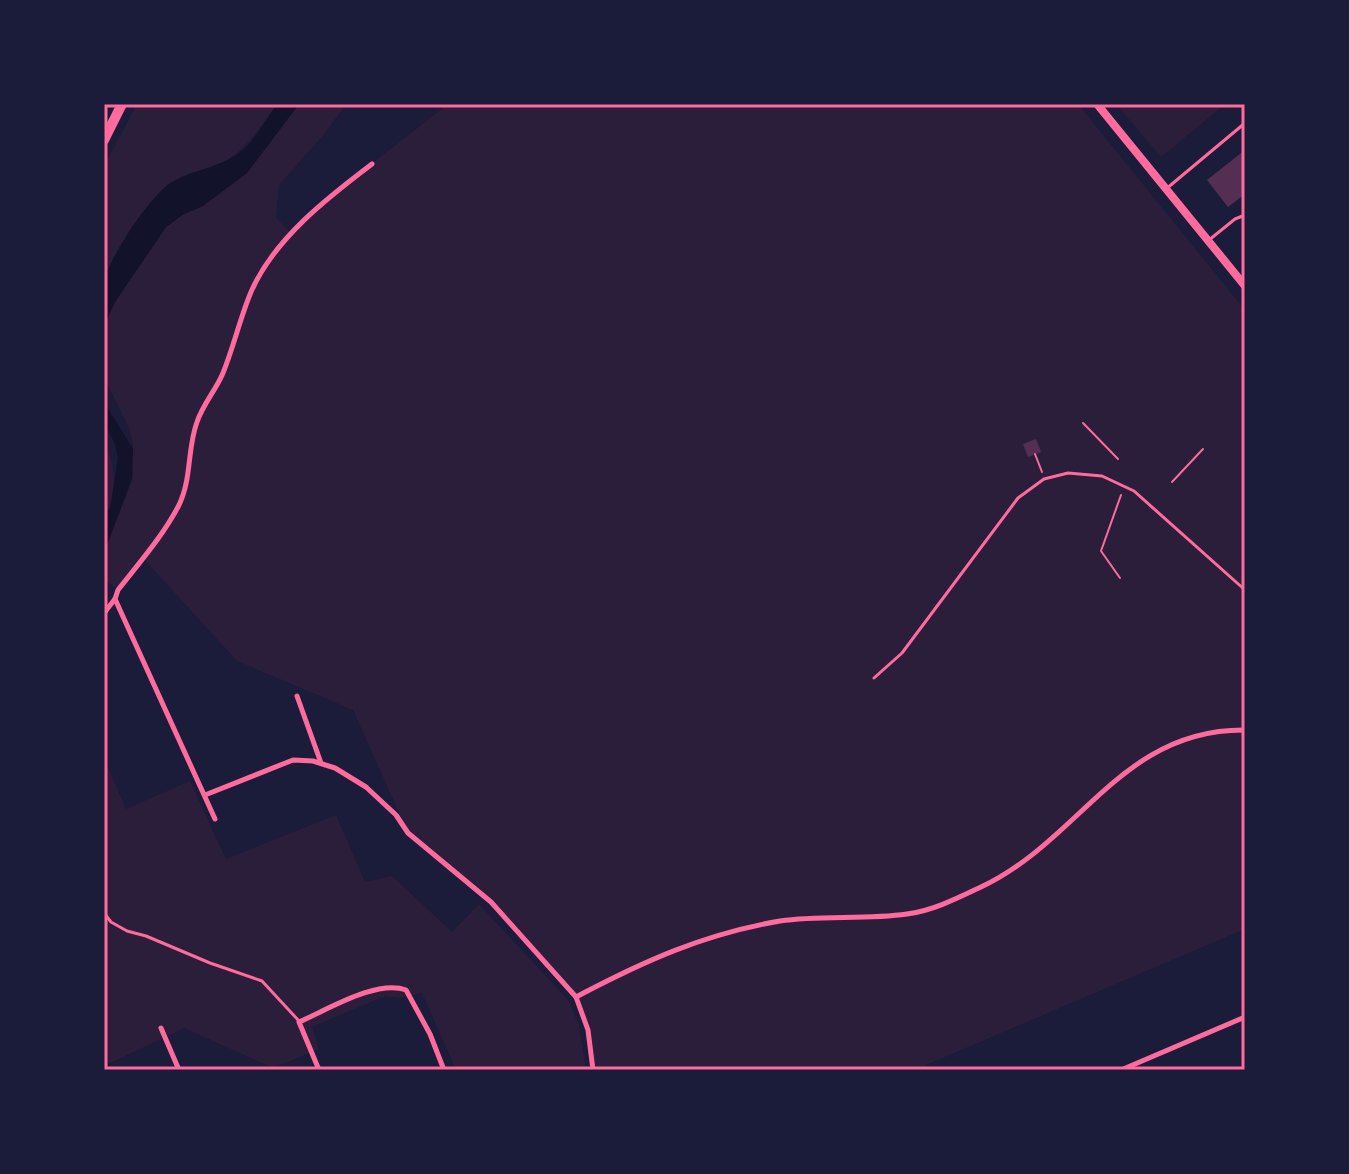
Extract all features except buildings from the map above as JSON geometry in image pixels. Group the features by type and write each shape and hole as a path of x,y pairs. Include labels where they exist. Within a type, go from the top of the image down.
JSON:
{"highway":[{"path":"104,140 122,104"}],"main road":[{"path":"1097,104 1245,286"}],"street":[{"path":"104,613 180,503 188,480 192,439 198,419 220,381 252,289 267,263 305,221 372,164"},
{"path":"115,599 215,819"},
{"path":"297,696 321,764"},
{"path":"576,997 645,961 704,938 783,921 909,914 946,903 983,887 1041,850 1099,794 1149,755 1184,737 1221,729 1245,730"},
{"path":"205,795 293,760 335,768 366,787 396,815 408,833 491,902 576,997 588,1030 593,1070"},
{"path":"319,1070 299,1022 380,987 395,986 406,990 430,1034 444,1070"},
{"path":"1121,1070 1245,1017"},
{"path":"161,1028 179,1070"}],"lane":[{"path":"1166,189 1245,123"},
{"path":"1208,240 1245,215"},
{"path":"874,678 902,653 1018,498 1044,479 1068,473 1102,476 1134,491 1245,590"},
{"path":"104,913 111,922 127,931 262,981 299,1022"}],"path":[{"path":"1083,423 1118,459"},
{"path":"1172,482 1203,449"},
{"path":"1035,454 1044,479"},
{"path":"1120,578 1101,551 1124,486"}],"shaded area":[{"path":"137,104 277,104 239,151 208,169 133,225 104,280 104,166"},
{"path":"277,104 299,104 247,173 203,206 184,214 166,227 115,302 104,326 103,288 107,273 142,213 172,182 227,160 244,149"},
{"path":"299,104 346,104 326,132 279,185 276,218 292,234 346,184 448,104 1078,104 1245,310 1245,929 926,1065 926,1070 593,1070 588,1030 576,997 491,902 408,833 353,710 237,661 143,558 118,590 104,579 104,553 132,479 133,443 104,377 104,326 115,302 166,227 184,214 203,206 247,173"},
{"path":"1116,104 1225,104 1161,157"},
{"path":"104,402 133,449 132,479 104,553 104,516 110,508 118,458 104,422"},
{"path":"104,439 113,468 114,488 110,507 104,516"},
{"path":"104,758 126,809 190,781 226,859 336,815 365,882 392,876 452,932 479,904 568,1000 579,1025 586,1070 456,1070 422,993 400,998 385,996 312,1027 319,1049 273,1068 184,1028 104,1066"}]}
